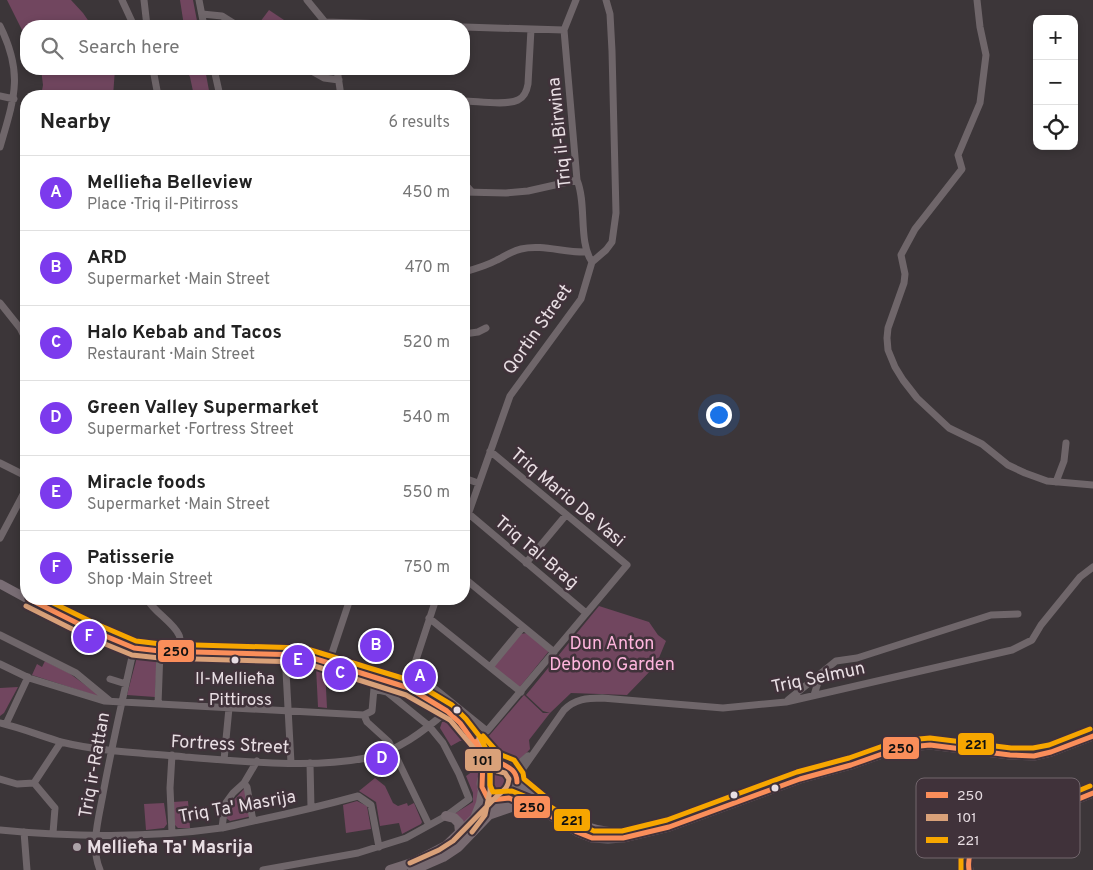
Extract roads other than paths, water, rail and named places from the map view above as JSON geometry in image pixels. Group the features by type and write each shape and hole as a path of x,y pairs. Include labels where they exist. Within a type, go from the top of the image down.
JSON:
{"highway":[{"path":"390,870 415,862 441,849 459,835 478,812 483,790 483,776 492,766 504,765 517,780 516,788 458,847 443,857 412,870"},
{"path":"483,790 491,800 506,799"},
{"path":"490,814 514,806 536,809"},
{"path":"446,816 454,818 459,822 459,835"}],"main road":[{"path":"0,584 20,594"},
{"path":"38,605 58,617 134,648 160,651 302,654 409,688 455,714 492,758 504,765"},
{"path":"447,711 460,724 480,751 483,759 483,776"},
{"path":"506,799 536,809 577,832 592,838 623,838 700,816 800,779 899,748 930,745 1010,755 1034,756 1052,752 1093,736"},
{"path":"517,780 547,808 570,822 600,831 642,833"},
{"path":"1080,799 1093,794"}],"street":[{"path":"122,0 131,20"},
{"path":"144,0 146,20"},
{"path":"199,0 203,20"},
{"path":"307,0 323,20"},
{"name":"Triq il-Birwina","path":"576,0 564,30 577,180 580,186 586,252 592,262"},
{"name":"Qortin Street","path":"470,508 510,396 581,299 592,262 612,242 616,214 612,51 610,14 606,0"},
{"path":"977,0 986,56 980,103 958,155 962,169 916,229 901,255 905,274 904,283 888,328 888,350 903,380 917,398 949,428 982,444 1008,465 1025,473 1047,481 1093,485"},
{"path":"202,14 222,16 228,20"},
{"path":"0,26 15,68 14,99 0,147"},
{"path":"470,27 564,30"},
{"path":"470,101 511,102 523,97 528,84 531,29"},
{"path":"155,75 157,90"},
{"path":"215,75 219,90"},
{"path":"319,75 324,78 339,80"},
{"path":"338,75 340,90"},
{"path":"0,96 14,99"},
{"path":"470,192 506,193 528,191 577,180"},
{"path":"470,270 522,248 536,247 569,252 586,252"},
{"path":"569,252 592,262"},
{"path":"0,303 20,328"},
{"path":"470,333 486,328"},
{"path":"1056,482 1064,461 1066,443"},
{"name":"Triq Mario De Vasi","path":"490,451 626,565 586,613"},
{"path":"0,463 20,473"},
{"path":"470,480 478,483"},
{"path":"0,538 20,500"},
{"path":"526,563 566,515"},
{"name":"Triq Tal-Braġ","path":"470,516 586,613"},
{"name":"Triq Selmun","path":"517,780 564,710 574,701 602,698 723,708 786,702 1020,647 1032,640 1041,625 1076,583 1093,566"},
{"path":"470,583 554,652"},
{"path":"151,605 180,636 180,651"},
{"path":"329,662 348,605"},
{"path":"409,688 414,666 434,605"},
{"path":"414,666 427,675 424,680 487,731 586,613"},
{"path":"786,702 836,661 857,658 991,615 1018,614"},
{"path":"429,618 521,692"},
{"path":"490,667 523,627"},
{"path":"0,635 76,673 111,701"},
{"name":"Triq ir-Rattan","path":"100,870 96,853 96,835 110,751 134,648"},
{"path":"158,704 160,651"},
{"path":"285,653 288,711 290,715 291,763"},
{"path":"0,664 28,677 71,692 111,701 364,715 372,711 375,677"},
{"path":"814,695 821,672"},
{"path":"3,723 28,677"},
{"path":"110,680 126,684"},
{"path":"263,870 358,853 406,838 446,816 469,799 443,743 429,726 387,692 374,689"},
{"path":"224,760 229,708"},
{"name":"Fortress Street","path":"3,723 61,742 110,751 224,760 310,764 367,758 393,749 429,726 447,711"},
{"path":"364,715 367,722 389,742 429,825"},
{"path":"0,779 17,784 34,782 61,742"},
{"name":"Triq Selmun","path":"504,765 520,763 535,751"},
{"path":"172,756 170,788 172,833"},
{"path":"222,828 225,804 244,783 257,761"},
{"path":"310,764 311,808"},
{"path":"34,782 54,808 53,833"},
{"path":"244,783 247,787 253,821"},
{"name":"Triq Ta' Masrija","path":"0,830 96,835 172,833 222,828 358,796 371,805 379,847"},
{"path":"24,832 27,870"}],"place":[{"name":"Patisserie","path":"89,637"},
{"name":"ARD","path":"376,646"},
{"name":"Il-Mellieħa - Pittiross","path":"235,660"},
{"name":"Miracle foods","path":"298,661"},
{"name":"Halo Kebab and Tacos","path":"340,674"},
{"name":"Mellieħa Belleview","path":"420,677"},
{"name":"Green Valley Supermarket","path":"382,759"},
{"name":"Mellieħa Ta' Masrija","path":"77,847"}],"park label":[{"name":"Dun Anton Debono Garden","path":"612,653"}]}
